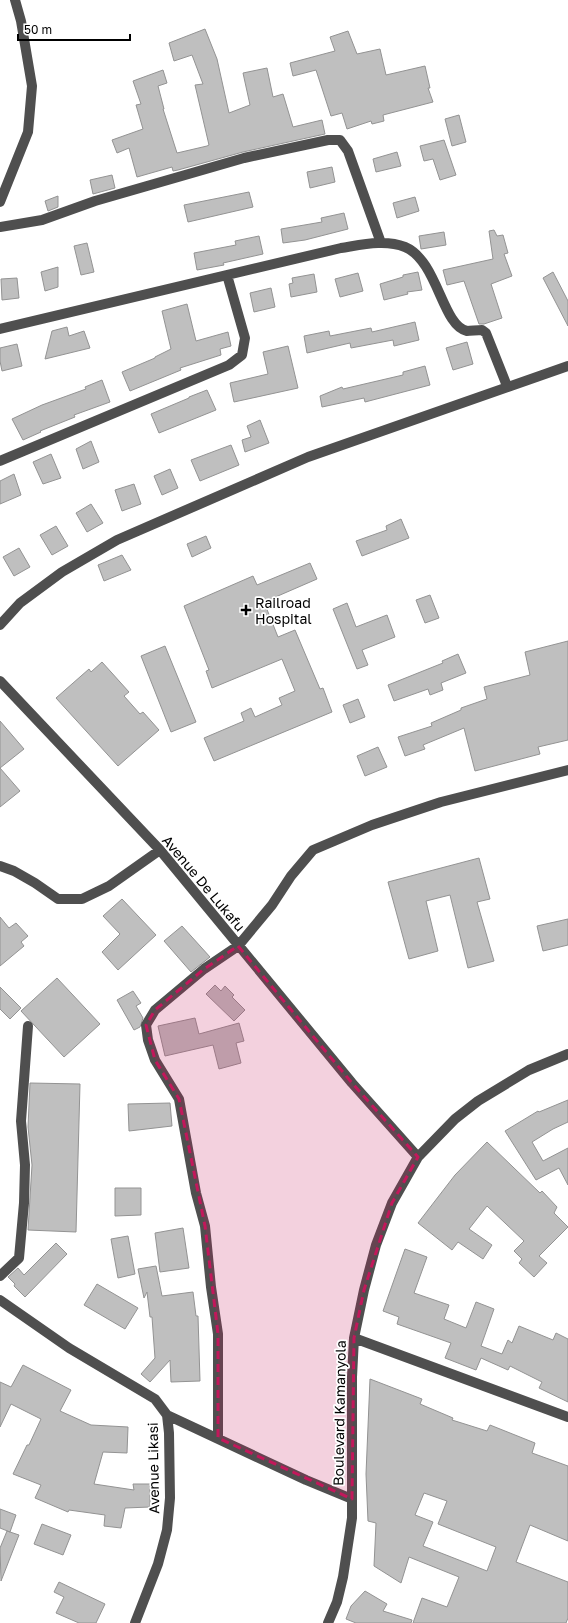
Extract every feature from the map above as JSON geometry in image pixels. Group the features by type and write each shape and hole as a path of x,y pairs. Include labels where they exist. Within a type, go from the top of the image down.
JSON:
{"street":[{"path":"0,202 28,132 32,86 22,21 15,0"},
{"path":"0,227 42,220 95,201 244,158 328,140 340,140 348,150 381,243"},
{"path":"0,329 341,248 381,243 404,246 419,255 429,270 453,322 466,331 482,330 486,333 507,386"},
{"path":"0,461 229,365 242,355 245,338 227,275"},
{"path":"0,625 20,603 62,572 117,540 308,457 507,386 568,366"},
{"name":"Avenue De Lukafu","path":"0,681 160,850 352,1083 418,1157"},
{"path":"218,1438 218,1334 211,1287 205,1226 196,1193 179,1099 155,1060 148,1040 146,1025 155,1010 204,969 238,946 268,910 291,876 313,850 372,825 441,802 568,770"},
{"path":"0,866 35,883 58,899 82,900 109,886 160,850"},
{"path":"0,1276 18,1258 24,1203 25,1165 22,1121 28,1026"},
{"name":"Boulevard Kamanyola","path":"328,1623 337,1602 348,1550 352,1498 352,1377 354,1338 364,1290 376,1245 392,1203 418,1157 455,1119 478,1101 529,1070 568,1054"},
{"name":"Avenue Likasi","path":"0,1300 69,1348 155,1399 167,1416 169,1433 170,1498 167,1530 158,1564 135,1623"},
{"path":"354,1338 568,1417"},
{"path":"167,1416 218,1438 306,1480 352,1498"}],"highlighted area":[{"path":"238,946 352,1083 418,1157 392,1203 364,1290 354,1338 352,1499 218,1438 218,1334 205,1226 179,1099 155,1060 146,1025 155,1010 204,969"}],"building":[{"path":"205,29 217,59 229,113 250,105 243,73 267,68 273,97 283,94 293,127 322,120 325,134 243,152 178,170 173,171 172,167 137,177 129,148 117,153 112,140 143,129 136,105 141,104 133,81 163,70 167,83 158,86 163,109 177,153 209,145 195,85 203,84 192,55 174,61 169,43"},
{"path":"348,31 357,54 380,49 386,75 425,66 430,88 428,88 433,102 383,115 384,121 372,124 371,121 347,129 342,113 331,116 316,70 293,76 290,63 335,51 330,37"},
{"path":"459,115 466,142 452,146 445,119"},
{"path":"444,140 456,175 440,180 433,159 424,161 420,146"},
{"path":"397,152 401,166 376,172 373,159"},
{"path":"332,167 335,182 310,188 307,172"},
{"path":"112,175 115,188 93,194 90,180"},
{"path":"249,192 253,207 188,222 184,205"},
{"path":"58,196 58,207 48,211 45,201"},
{"path":"415,197 419,211 397,218 393,203"},
{"path":"344,213 348,229 305,240 283,243 281,229 322,222 321,218"},
{"path":"494,230 497,236 503,235 508,253 504,254 512,276 491,284 502,318 484,324 479,324 464,281 447,285 443,270 493,259 489,231"},
{"path":"444,232 446,245 421,249 419,236"},
{"path":"259,236 263,254 223,263 224,265 197,270 194,253 236,245 235,241"},
{"path":"87,243 94,272 81,275 74,246"},
{"path":"58,267 58,287 45,291 41,272"},
{"path":"418,272 422,290 407,292 408,294 384,300 380,284 403,277 403,275"},
{"path":"553,272 568,301 568,326 543,278"},
{"path":"358,273 363,291 340,297 335,279"},
{"path":"314,274 317,292 291,297 289,284 293,283 292,278"},
{"path":"17,278 19,298 2,300 1,279"},
{"path":"271,288 275,307 254,312 250,293"},
{"path":"187,304 196,341 228,332 231,346 220,349 221,355 180,368 181,370 130,391 122,372 155,358 171,349 162,311"},
{"path":"415,322 419,340 394,346 393,340 351,348 350,343 307,353 304,336 329,331 330,336 371,328 372,332"},
{"path":"67,327 69,336 84,331 90,348 45,359 52,331"},
{"path":"467,342 473,364 453,370 446,348"},
{"path":"17,344 22,366 2,371 0,348"},
{"path":"288,346 298,388 234,402 230,383 268,374 263,352"},
{"path":"425,366 430,385 365,402 364,398 322,407 320,396 342,387 343,389 403,375 403,372"},
{"path":"102,380 110,402 74,415 75,417 40,431 41,432 23,440 12,419 42,405 86,389 85,387"},
{"path":"207,390 216,410 159,433 151,414"},
{"path":"260,420 269,443 245,452 242,440 251,437 247,426"},
{"path":"91,441 99,462 83,469 76,449"},
{"path":"231,445 239,465 200,481 191,460"},
{"path":"51,454 61,478 43,484 33,462"},
{"path":"170,469 178,488 162,495 154,476"},
{"path":"14,474 21,495 0,504 0,481"},
{"path":"134,484 141,504 122,511 115,490"},
{"path":"91,504 103,523 87,532 76,513"},
{"path":"401,519 409,538 362,556 356,541 387,530 386,526"},
{"path":"56,526 68,546 52,555 40,535"},
{"path":"206,536 211,548 192,557 187,544"},
{"path":"19,548 30,567 14,576 3,557"},
{"path":"122,555 131,570 104,581 98,565"},
{"path":"310,563 317,579 264,602 278,637 295,630 320,689 323,688 332,712 214,761 204,738 244,721 241,713 251,708 255,717 282,705 279,698 295,691 282,659 212,688 206,671 209,670 184,606 253,576 257,585"},
{"path":"430,595 439,618 425,623 416,600"},
{"path":"347,603 356,627 387,615 395,637 362,650 368,665 357,669 333,609"},
{"path":"568,641 568,740 538,747 540,754 475,771 464,728 423,745 425,749 405,756 398,737 432,726 431,723 461,710 461,708 487,699 484,687 530,675 525,652"},
{"path":"165,646 196,722 171,732 141,656"},
{"path":"458,654 466,673 441,683 443,690 430,695 428,689 394,701 388,685 443,663 442,661"},
{"path":"102,662 129,692 124,696 140,714 143,712 159,730 118,766 56,698 89,669 91,672"},
{"path":"358,699 365,717 350,723 343,705"},
{"path":"0,721 24,749 0,768"},
{"path":"378,747 387,767 365,776 357,756"},
{"path":"0,768 20,791 0,807"},
{"path":"479,858 490,899 477,902 494,961 468,968 450,895 426,901 438,951 409,959 388,882"},
{"path":"122,899 156,935 118,970 102,952 120,934 103,916"},
{"path":"0,917 9,928 16,923 28,936 21,942 24,946 0,966"},
{"path":"568,919 568,945 543,951 537,926"},
{"path":"182,926 210,957 191,972 164,941"},
{"path":"57,978 100,1024 64,1057 21,1011"},
{"path":"215,985 221,991 225,986 234,995 232,997 245,1010 234,1021 206,994"},
{"path":"0,987 21,1008 10,1019 0,1009"},
{"path":"133,991 141,1003 136,1006 143,1018 140,1027 134,1030 117,1000"},
{"path":"195,1018 199,1034 239,1023 244,1041 236,1043 241,1063 219,1069 213,1045 165,1056 158,1026"},
{"path":"30,1083 80,1084 76,1232 28,1230 32,1165 28,1127"},
{"path":"568,1100 568,1122 532,1142 543,1161 568,1148 568,1185 559,1168 536,1180 505,1131 538,1111 539,1112"},
{"path":"170,1103 172,1126 129,1131 128,1104"},
{"path":"487,1142 540,1193 542,1191 557,1207 554,1213 568,1227 539,1256 547,1263 534,1277 519,1263 522,1259 514,1251 524,1241 487,1206 469,1229 492,1245 483,1259 458,1242 452,1250 418,1223 455,1175"},
{"path":"115,1188 141,1188 141,1215 115,1216"},
{"path":"183,1228 189,1268 160,1272 155,1233"},
{"path":"128,1236 135,1274 118,1278 111,1239"},
{"path":"56,1243 67,1254 25,1297 14,1286 15,1284 8,1277 18,1268 24,1275"},
{"path":"405,1249 427,1257 414,1293 449,1305 444,1319 466,1328 476,1302 494,1309 481,1346 502,1354 508,1340 512,1343 519,1326 553,1340 556,1333 568,1339 568,1402 539,1388 542,1382 510,1366 508,1370 481,1358 476,1370 445,1358 451,1343 397,1324 399,1317 383,1311"},
{"path":"156,1266 162,1296 193,1292 196,1316 198,1316 200,1381 171,1382 170,1360 150,1382 141,1374 155,1358 152,1317 150,1317 147,1292 144,1298 138,1269"},
{"path":"97,1284 138,1308 125,1329 84,1305"},
{"path":"23,1365 71,1390 60,1411 91,1425 128,1427 127,1453 103,1452 94,1484 134,1490 133,1484 150,1484 150,1507 125,1508 121,1528 104,1526 105,1515 69,1510 68,1512 35,1498 41,1485 13,1474 41,1419 11,1404 0,1427 0,1382 11,1387"},
{"path":"370,1379 422,1399 420,1404 453,1418 452,1420 487,1431 490,1425 535,1443 532,1453 568,1466 568,1541 530,1525 516,1562 568,1582 568,1618 566,1623 413,1623 422,1598 447,1607 459,1577 409,1557 401,1583 374,1566 376,1523 368,1521 366,1474","holes":["424,1493 447,1501 438,1524 496,1547 487,1571 423,1546 433,1522 415,1515"]},
{"path":"0,1509 16,1515 10,1532 0,1528"},
{"path":"42,1524 71,1535 63,1555 34,1544"},
{"path":"7,1531 19,1535 1,1581 0,1548"},
{"path":"59,1582 105,1604 96,1623 79,1623 56,1613 64,1597 54,1592"},
{"path":"365,1591 387,1604 383,1611 412,1620 411,1623 356,1623 346,1619 351,1606"}],"place":[{"name":"Railroad Hospital","path":"246,610"}]}
